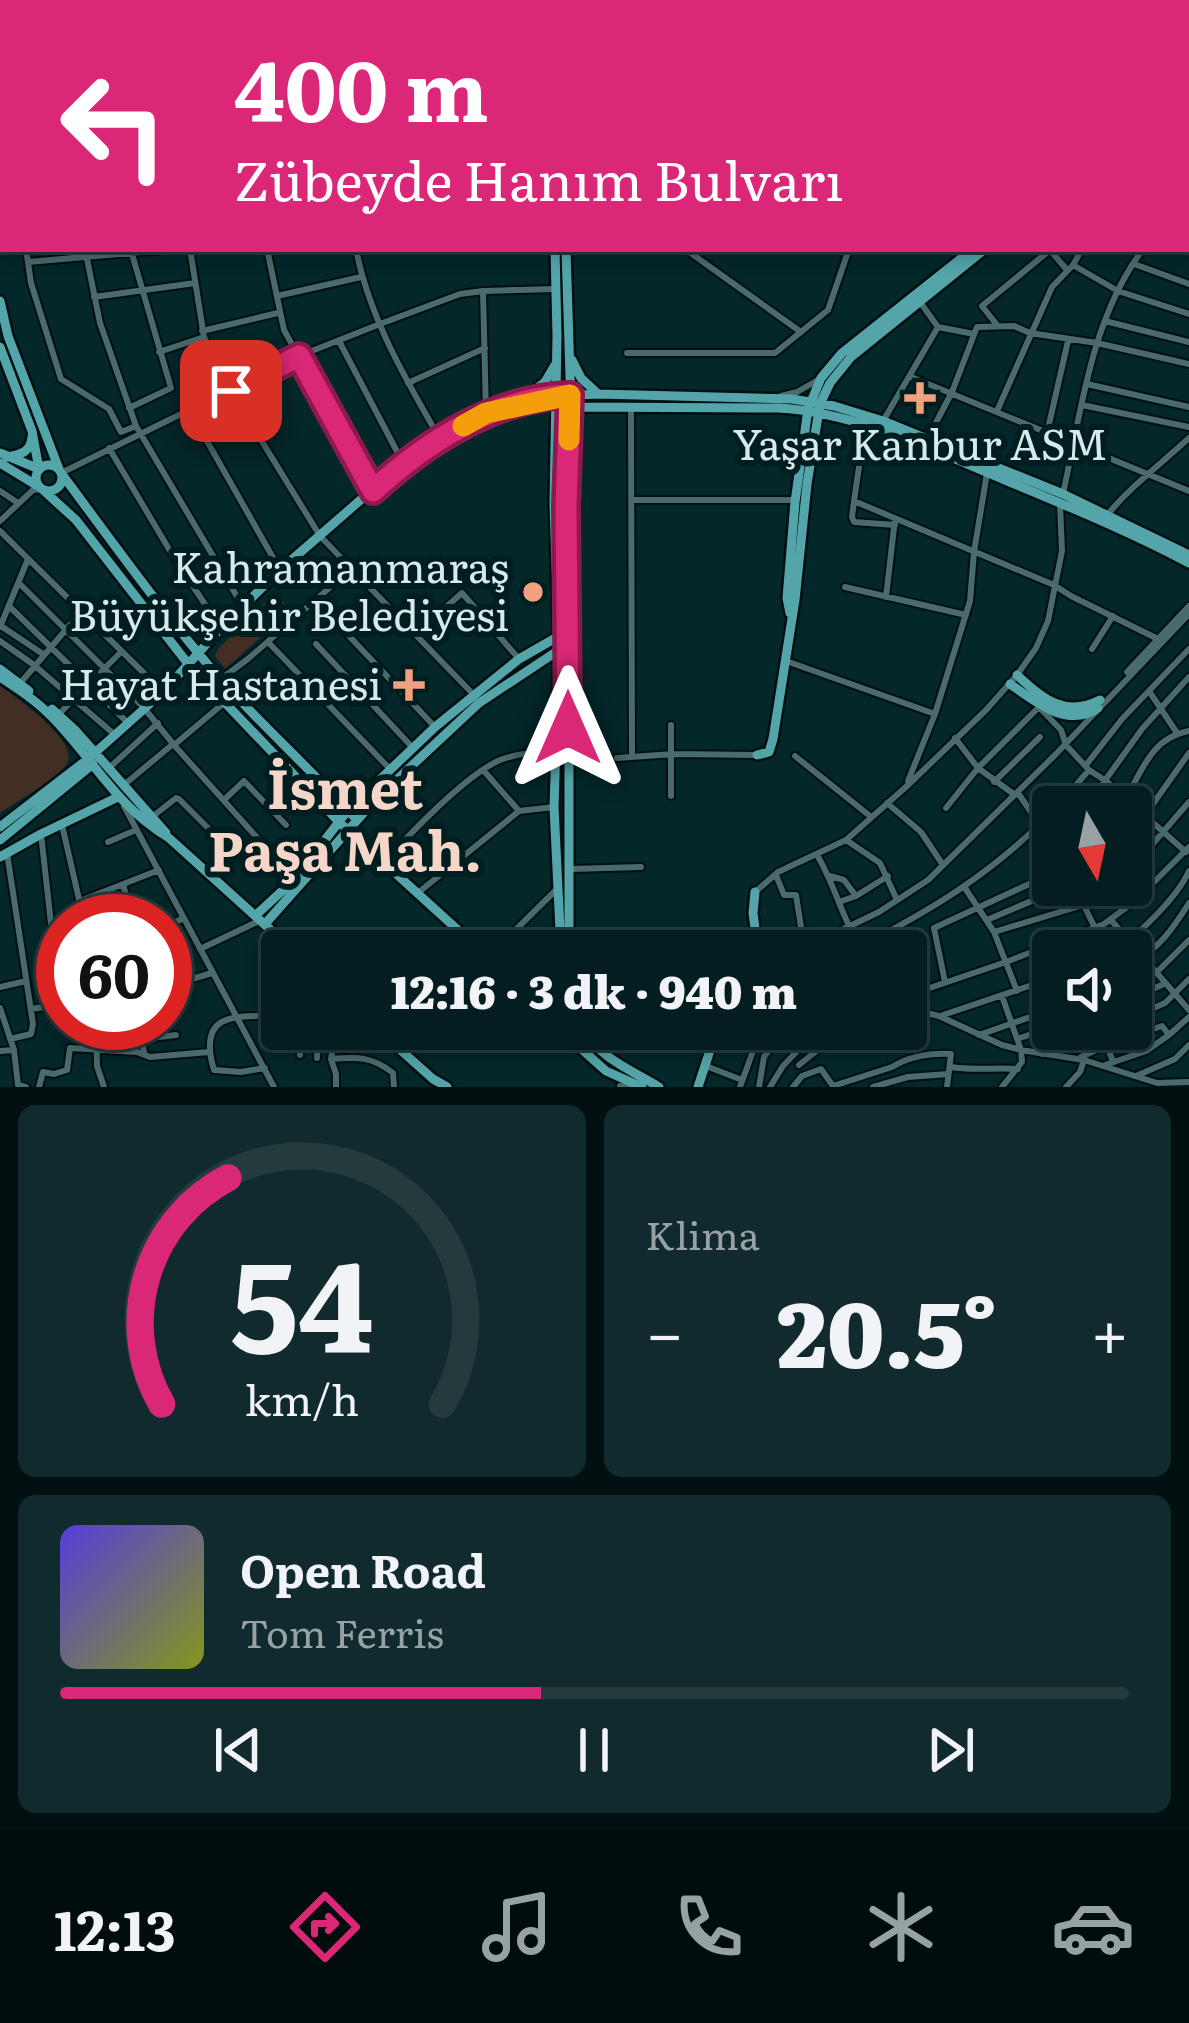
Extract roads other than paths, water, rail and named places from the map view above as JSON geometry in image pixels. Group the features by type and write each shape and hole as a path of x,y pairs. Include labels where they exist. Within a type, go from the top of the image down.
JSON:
{"main road":[{"path":"555,252 559,650 554,807 559,887 554,900 560,930"},
{"path":"566,252 570,401 566,930"},
{"path":"791,619 787,598 795,500 821,378 842,353 969,252"},
{"path":"757,755 769,752 773,739 814,406 851,357 981,252"},
{"path":"0,301 8,336 60,471 58,488 40,488"},
{"path":"0,347 3,370 32,431 40,488"},
{"path":"569,353 581,378 598,394"},
{"path":"513,406 545,382 557,360"},
{"path":"556,396 563,405 598,394 769,399 883,421 1189,559"},
{"path":"0,840 163,692 280,570 403,463 486,413 556,396"},
{"path":"570,401 631,407 814,406 1108,514 1189,559"},
{"path":"2,458 25,452 32,431"},
{"path":"2,458 39,470 51,465 60,471 129,569 221,679 352,815"},
{"path":"2,458 71,515 189,665 342,825 458,930"},
{"path":"71,515 68,506 72,501 85,507"},
{"path":"352,815 390,769 473,694 559,636"},
{"path":"261,920 352,815 479,703 559,650"},
{"path":"0,673 59,714 147,825 169,838"},
{"path":"1014,680 1068,707 1099,704"},
{"path":"1014,680 1038,706 1056,712 1081,716 1099,704"},
{"path":"18,686 108,769 121,795 152,817 272,930"},
{"path":"0,827 93,759"},
{"path":"4,855 121,795"},
{"path":"261,920 342,825"},
{"path":"755,892 755,930"},
{"path":"400,1050 430,1083 447,1087"},
{"path":"581,1050 606,1071 642,1087"},
{"path":"583,1050 586,1055"},
{"path":"600,1050 659,1087"},
{"path":"698,1087 710,1050"}],"street":[{"path":"26,252 31,283 61,379 109,409 121,431 138,430"},
{"path":"28,262 86,253 149,252"},
{"path":"190,252 203,334 231,391 320,536 473,694"},
{"path":"268,252 284,331 373,491"},
{"path":"357,252 380,324 440,440"},
{"path":"689,252 801,332"},
{"path":"627,353 776,352 828,310 848,252"},
{"path":"998,325 982,306 1047,252"},
{"path":"1051,252 1118,291 1189,314"},
{"path":"997,412 1052,287 1080,252"},
{"path":"755,892 776,874 846,839 986,710 1032,654 1048,621 1059,574 1062,499 1097,343 1118,291 1141,252"},
{"path":"86,253 110,354 138,430 244,608"},
{"path":"109,409 170,388 132,254"},
{"path":"1134,264 1189,284"},
{"path":"276,297 361,277"},
{"path":"94,297 195,283"},
{"path":"60,471 299,356 460,294 556,290"},
{"path":"483,291 486,413"},
{"path":"920,302 938,327 976,331 1014,326 1189,364"},
{"path":"159,352 278,313"},
{"path":"1104,321 1189,342"},
{"path":"883,421 938,327"},
{"path":"928,439 976,331"},
{"path":"1047,433 1068,340"},
{"path":"339,341 403,463"},
{"path":"409,383 485,348"},
{"path":"911,377 1189,491"},
{"path":"769,399 797,392 821,378"},
{"path":"1088,384 1189,407"},
{"path":"1082,405 1189,427"},
{"path":"631,407 632,756"},
{"path":"190,411 280,570"},
{"path":"865,426 852,517 854,522 895,522"},
{"path":"1108,514 1189,438"},
{"path":"109,448 221,628"},
{"path":"907,786 935,715 970,601 987,473"},
{"path":"0,521 40,488"},
{"path":"0,491 18,502"},
{"path":"632,500 795,500"},
{"path":"854,501 1054,585 1158,639"},
{"path":"886,597 895,522"},
{"path":"0,531 163,692"},
{"path":"28,559 0,626 44,654"},
{"path":"221,679 351,568"},
{"path":"19,583 158,723 295,879"},
{"path":"845,587 966,615"},
{"path":"416,633 462,593 519,659"},
{"path":"316,601 435,727"},
{"path":"9,606 127,722"},
{"path":"845,930 928,880 1066,745 1189,610"},
{"path":"1099,704 1189,610"},
{"path":"18,686 81,612"},
{"path":"1092,649 1113,616"},
{"path":"0,641 113,734"},
{"path":"268,641 390,769"},
{"path":"316,644 412,748"},
{"path":"1073,786 1113,730 1189,650"},
{"path":"59,714 121,652"},
{"path":"785,661 935,715"},
{"path":"1102,786 1142,729 1189,677"},
{"path":"1149,691 1178,733"},
{"path":"172,894 121,795 225,702"},
{"path":"946,808 1038,706 1061,730 1066,745 1110,786"},
{"path":"108,769 158,723"},
{"path":"671,725 671,796"},
{"path":"1134,786 1156,747 1167,737 1189,731"},
{"path":"926,736 934,746 952,742"},
{"path":"994,782 1040,736"},
{"path":"952,742 994,782 1017,794 1032,814"},
{"path":"920,747 932,761"},
{"path":"385,862 442,803 499,761 556,751"},
{"path":"1152,805 1189,753"},
{"path":"617,758 757,755"},
{"path":"795,756 870,816"},
{"path":"484,771 519,811"},
{"path":"224,800 244,782 286,825"},
{"path":"152,817 176,798 218,838"},
{"path":"1152,846 1189,802"},
{"path":"887,803 921,832 944,865"},
{"path":"418,893 519,811 554,807"},
{"path":"1090,930 1135,901 1188,851 1152,822"},
{"path":"62,824 78,894"},
{"path":"108,842 136,830"},
{"path":"893,930 1001,860 1032,831"},
{"path":"41,834 48,894"},
{"path":"846,839 880,863 897,900"},
{"path":"4,855 32,1009 32,1034 10,1039"},
{"path":"817,855 850,928"},
{"path":"567,868 641,867"},
{"path":"100,894 159,870"},
{"path":"1140,930 1177,891 1189,871"},
{"path":"776,874 784,895 796,895 802,930"},
{"path":"830,876 844,880 856,896"},
{"path":"838,903 888,876"},
{"path":"945,982 934,928 1032,883"},
{"path":"123,885 126,894"},
{"path":"964,886 994,932 1017,991"},
{"path":"514,930 533,911 554,900"},
{"path":"987,920 1032,902"},
{"path":"1152,949 1189,903"},
{"path":"994,932 1078,906"},
{"path":"1085,906 1095,928"},
{"path":"200,949 261,920"},
{"path":"1111,920 1120,930"},
{"path":"192,934 274,1087"},
{"path":"1152,973 1189,940"},
{"path":"927,988 1032,952"},
{"path":"1103,1066 1146,1051 1189,1013 1152,964"},
{"path":"192,979 212,973"},
{"path":"1152,1009 1189,980"},
{"path":"0,987 26,981"},
{"path":"1152,989 1166,983"},
{"path":"927,1018 1032,985"},
{"path":"1002,996 1022,1062 1008,1085"},
{"path":"0,1008 22,1086"},
{"path":"32,1009 36,1008"},
{"path":"927,1013 1021,1050 1081,1059 1157,1083 1187,1080"},
{"path":"261,1016 235,1015 215,1025 209,1052 214,1070 265,1068"},
{"path":"979,1035 1032,1016"},
{"path":"1152,1030 1162,1027 1169,1035"},
{"path":"1002,1045 1032,1035"},
{"path":"1134,1077 1175,1059 1189,1045"},
{"path":"0,1051 14,1050"},
{"path":"39,1087 43,1072 67,1070 70,1050"},
{"path":"104,1087 97,1050 150,1057 209,1052"},
{"path":"300,1050 300,1055"},
{"path":"317,1058 318,1050"},
{"path":"332,1050 336,1087"},
{"path":"706,1062 741,1083 754,1050"},
{"path":"759,1087 768,1050"},
{"path":"793,1050 800,1077"},
{"path":"770,1087 799,1050"},
{"path":"799,1065 818,1050"},
{"path":"1042,1054 1046,1050"},
{"path":"1081,1059 1097,1050"},
{"path":"1108,1050 1113,1061"},
{"path":"793,1087 800,1077 821,1070 824,1083 833,1086 935,1053 951,1054 947,1087"},
{"path":"331,1059 379,1061 393,1073 394,1087"},
{"path":"1066,1087 1080,1072 1081,1059"},
{"path":"748,1066 760,1071"},
{"path":"873,1087 948,1070 1018,1069"},
{"path":"241,1072 243,1087"}],"place":[{"name":"Yaşar Kanbur ASM","path":"920,398"},
{"name":"Kahramanmaraş Büyükşehir Belediyesi","path":"533,592"},
{"name":"Hayat Hastanesi","path":"409,685"}],"district":[{"name":"İsmet Paşa Mah.","path":"345,821"}]}
